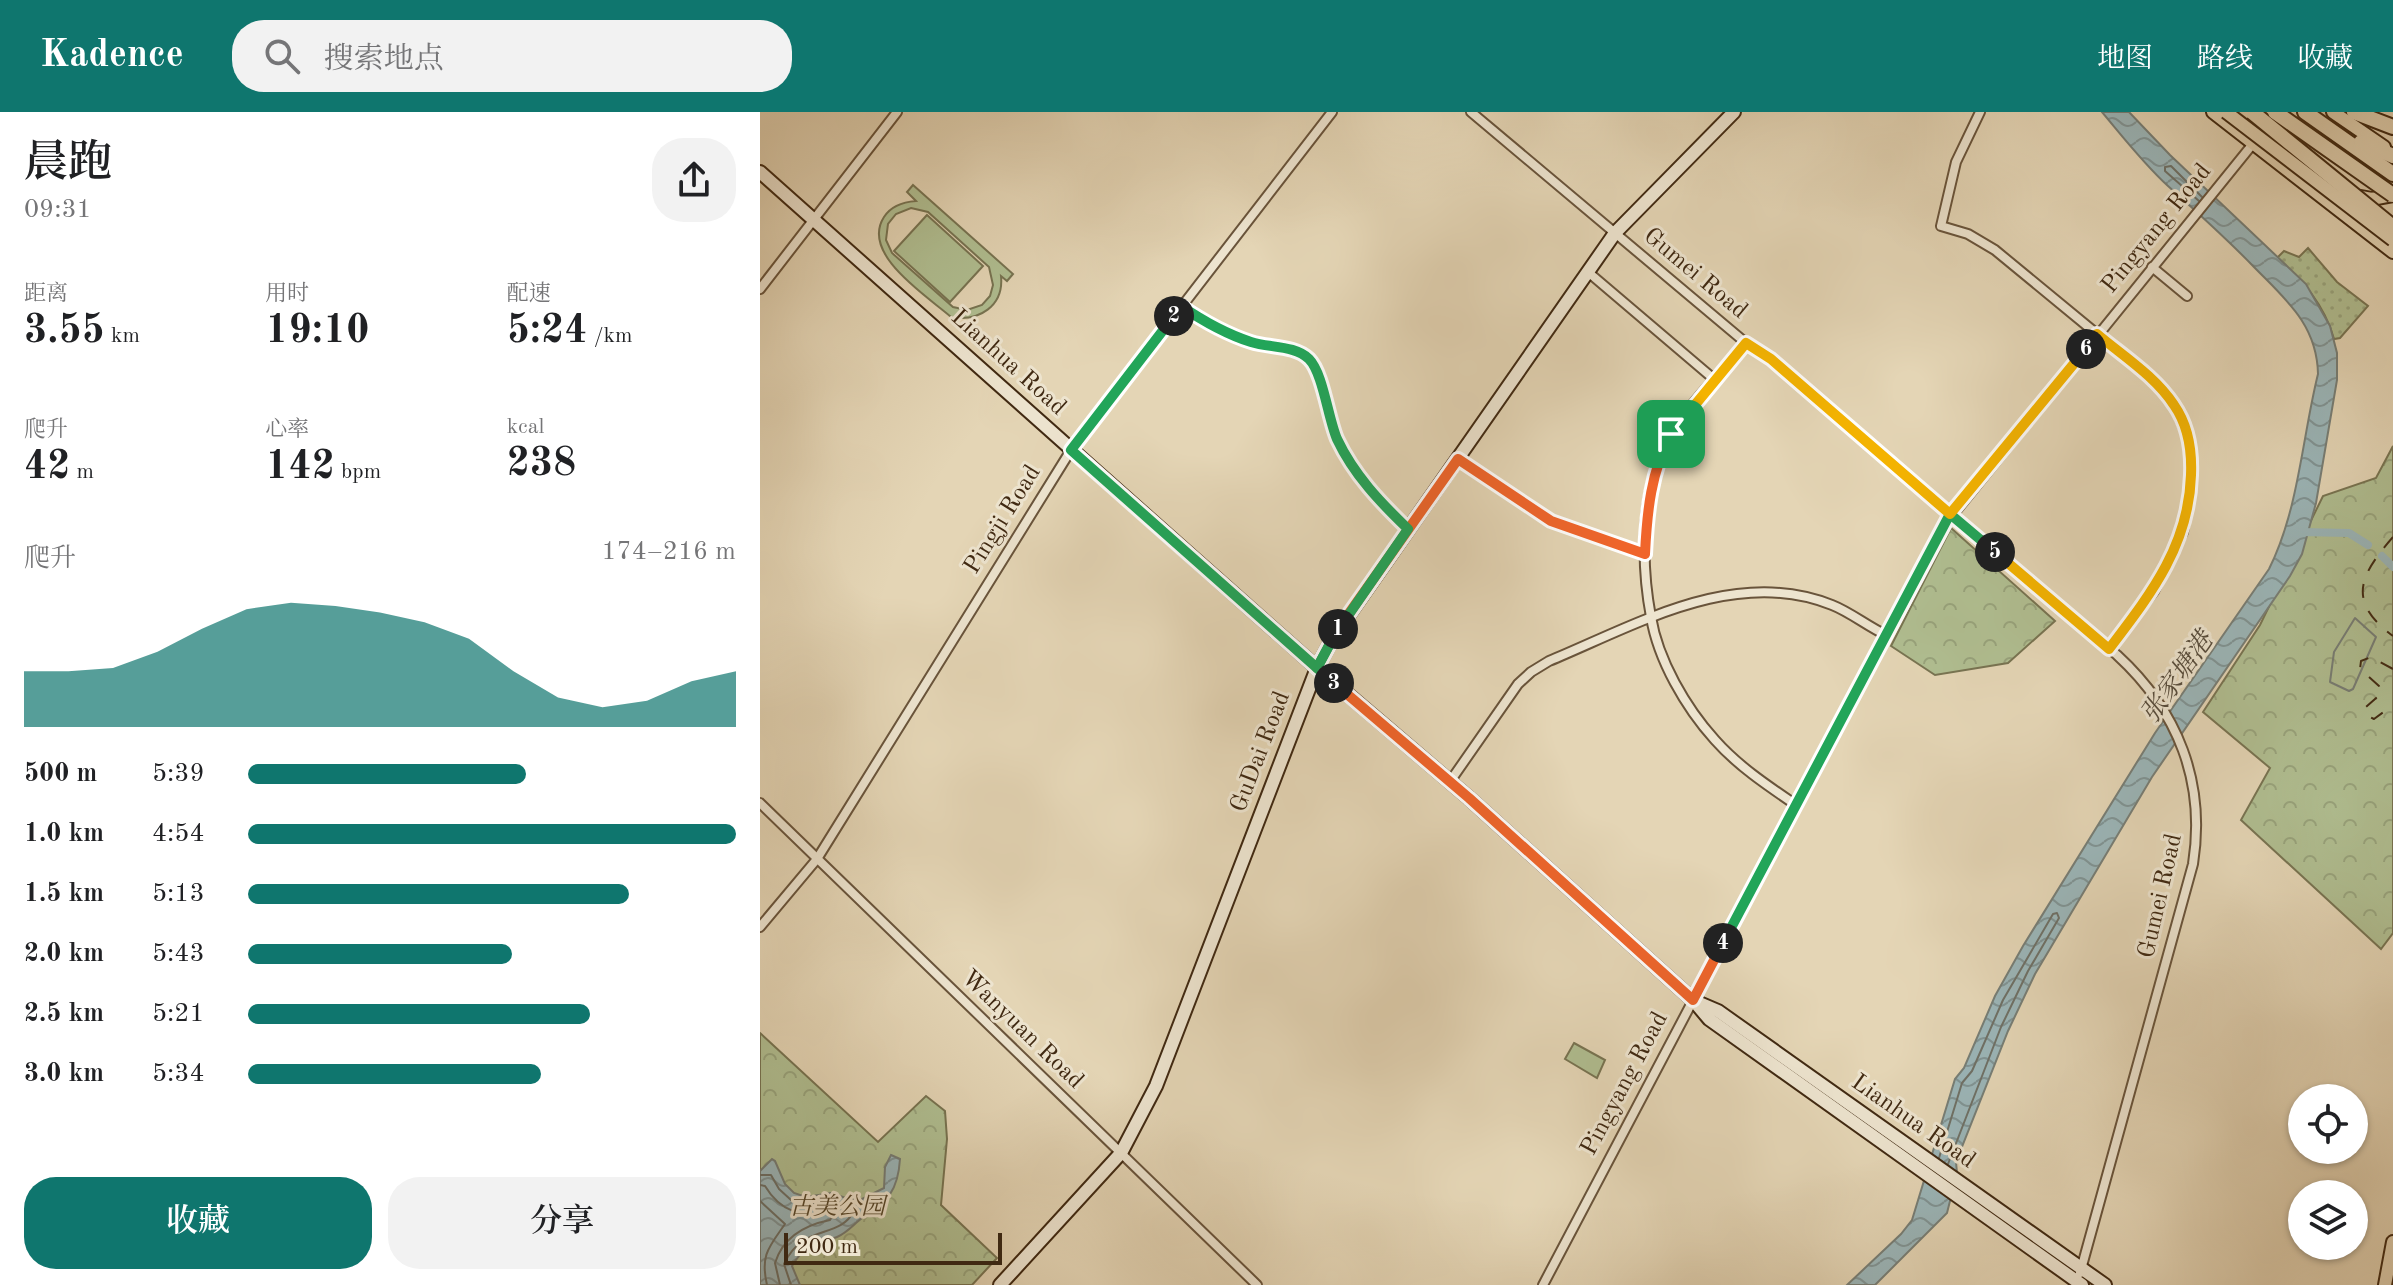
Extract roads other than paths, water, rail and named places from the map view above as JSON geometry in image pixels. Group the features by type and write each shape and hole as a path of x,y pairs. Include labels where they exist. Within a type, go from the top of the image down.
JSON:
{"highway":[{"path":"2251,112 2393,224"},
{"path":"2278,112 2393,195"},
{"path":"2305,112 2393,174"},
{"path":"2316,112 2374,149 2393,155"},
{"path":"2354,112 2393,127"}],"main road":[{"name":"GuDai Road","path":"1000,1285 1121,1153 1156,1086 1317,668 1334,636 1615,233 1734,112"},
{"path":"2213,112 2393,252"},
{"path":"2226,112 2393,240"},
{"path":"2251,112 2393,224"},
{"path":"2333,112 2393,155"},
{"name":"Lianhua Road","path":"760,172 1693,1000 1718,1011 1926,1166 1956,1195 2078,1284"},
{"path":"2361,197 2372,199 2393,195"},
{"name":"Lianhua Road","path":"1926,1166 1957,1180 2105,1285"},
{"path":"2385,1285 2393,1242"}],"street":[{"path":"760,289 897,112"},
{"name":"Pingji Road","path":"760,927 817,859 1071,450 1332,112"},
{"name":"Gumei Road","path":"1471,112 1746,343 1771,359 2109,649 2143,681 2164,709 2182,745 2196,796 2197,840 2078,1284"},
{"path":"1980,112 1956,162 1941,226 1968,234 1995,250 2154,381 2176,407 2189,442 2188,512 2174,553 2154,591 2109,649"},
{"name":"Pingyang Road","path":"1543,1285 1950,514 2278,112"},
{"path":"2152,267 2187,296"},
{"path":"1588,272 1715,380"},
{"path":"1181,306 1233,336 1293,350 1310,360 1319,377 1336,437 1348,460 1373,494 1408,529"},
{"path":"1746,343 1671,434 1658,461 1650,494 1645,554 1651,619 1673,677 1706,729 1734,759 1796,805"},
{"path":"1458,459 1551,521 1645,554"},
{"path":"1449,783 1518,684 1531,672 1549,661 1704,599 1772,592 1833,605 1886,635"},
{"name":"Wanyuan Road","path":"760,803 1257,1285"}],"water":[{"path":"2102,112 2129,112 2306,284 2330,326 2337,353 2337,380 2316,503 2302,554 2290,576 2152,777 2035,974 2008,1031 1956,1162 1957,1173 1947,1213 1875,1285 1847,1285 1912,1220 1955,1079 1964,1068 1995,996 2155,733 2269,569 2293,498 2318,374 2312,341 2297,314 2277,290 2159,177"},
{"path":"891,1155 900,1159 897,1179 890,1194 844,1233 803,1251 792,1266 800,1285 760,1285 760,1171 772,1159 785,1184 794,1193 806,1197 831,1193 852,1200 862,1199 884,1188 885,1167"}],"waterway":[{"path":"2300,532 2349,533 2368,545"},
{"path":"2382,556 2393,567"},
{"path":"2355,618 2376,637 2353,689 2349,691 2330,682 2334,652 2355,618"}],"railway":[{"path":"2393,537 2372,564 2363,588 2369,611 2393,636"},
{"path":"2393,669 2371,657 2361,661 2360,669 2379,686 2382,693 2366,707 2366,715 2374,719 2393,705"}],"water label":[{"name":"张家塘港","path":"2178,678"}],"park label":[{"name":"古美公园","path":"837,1208"}]}
